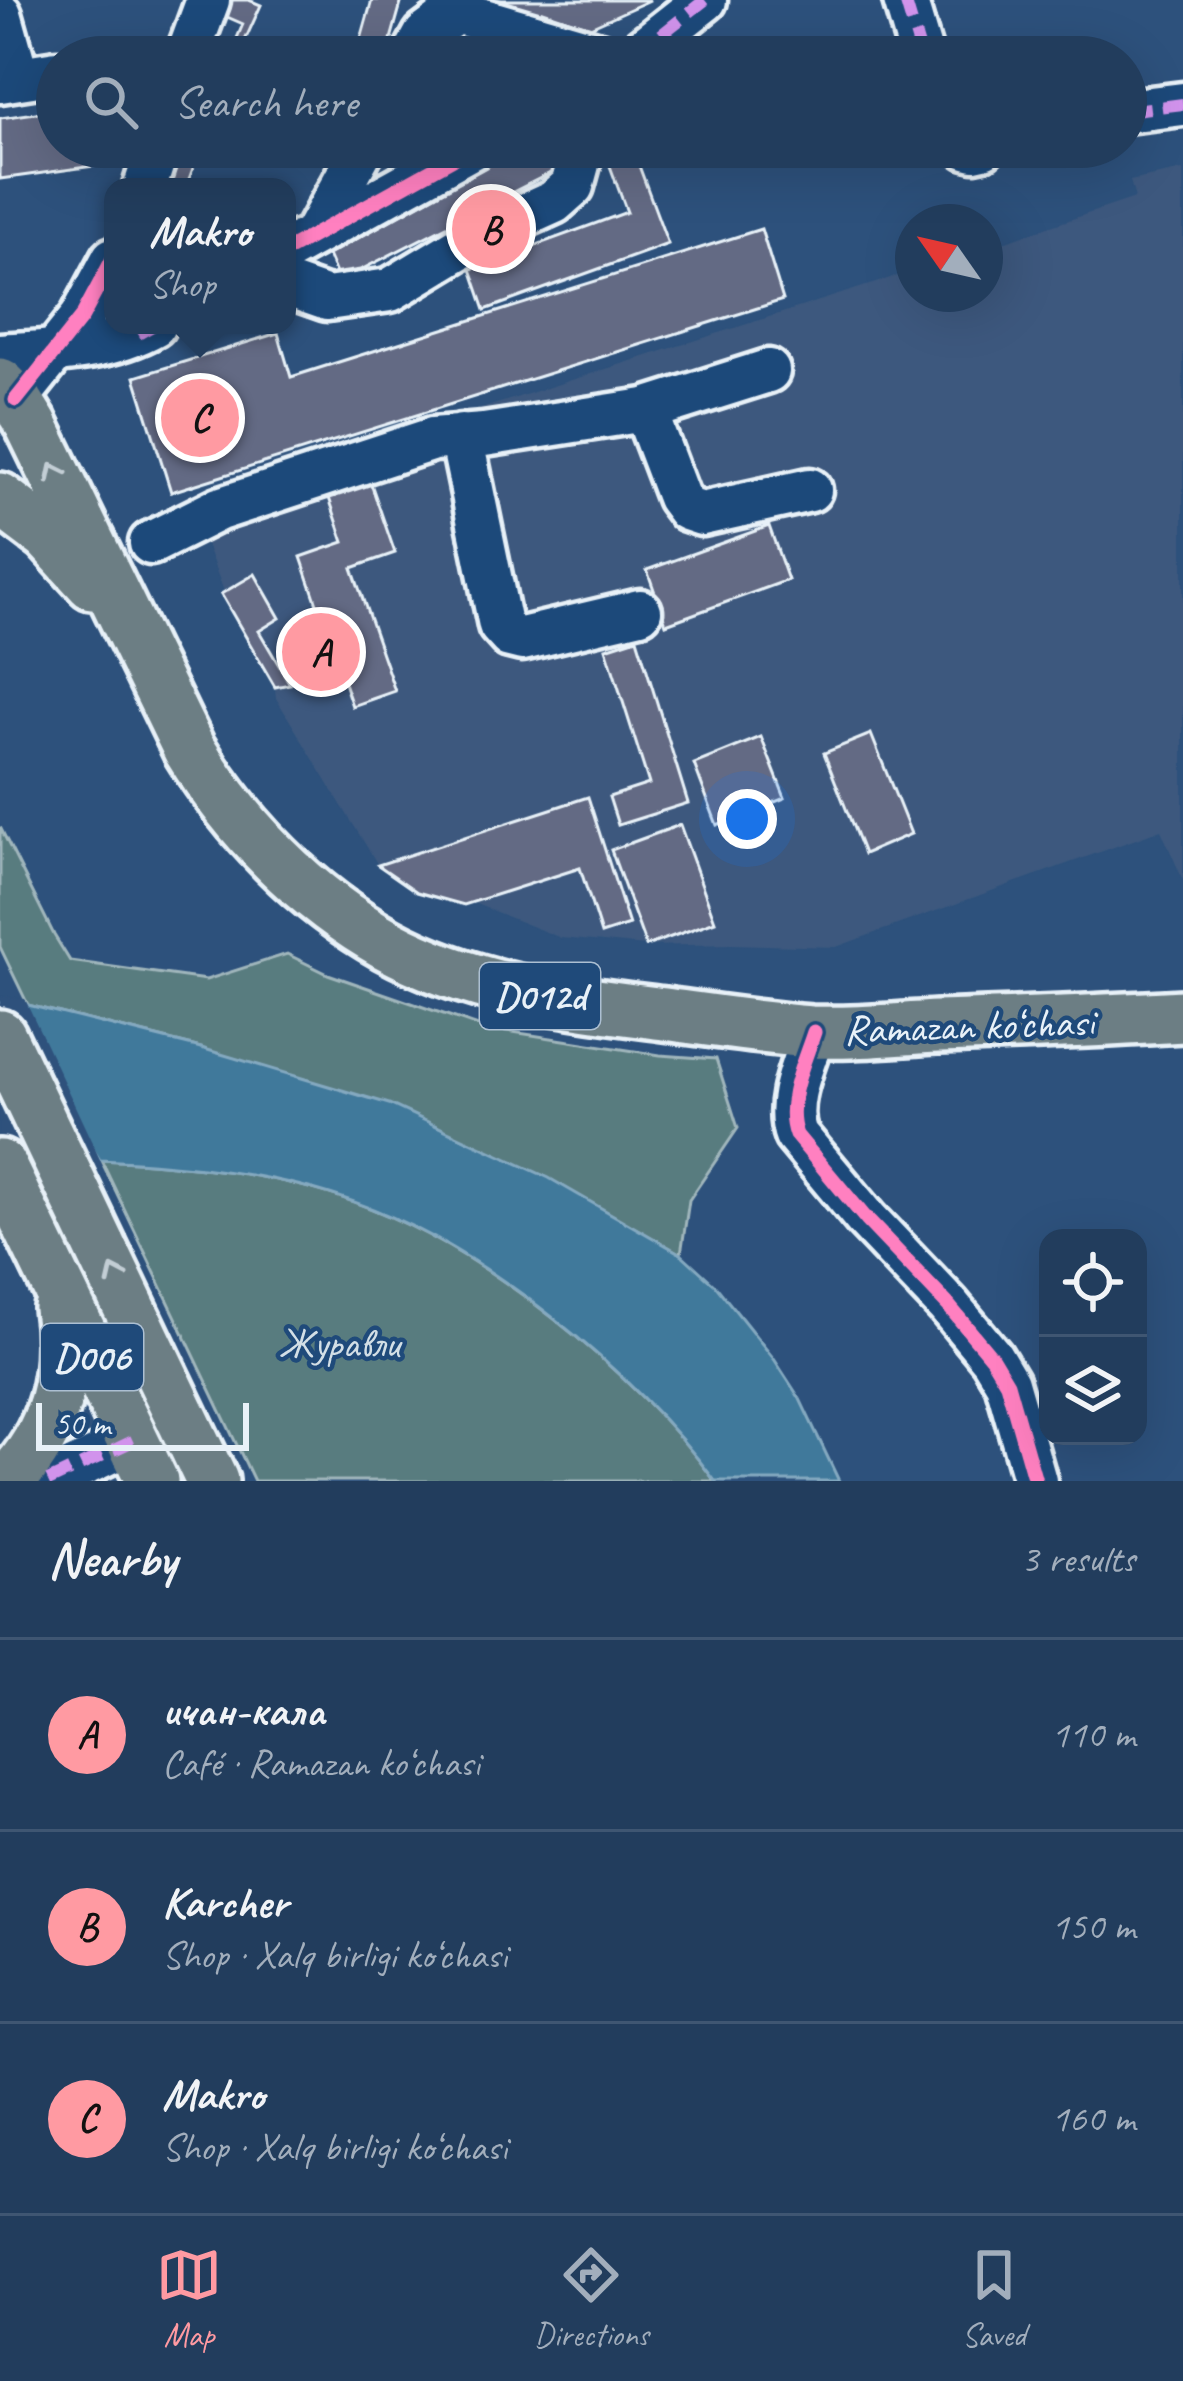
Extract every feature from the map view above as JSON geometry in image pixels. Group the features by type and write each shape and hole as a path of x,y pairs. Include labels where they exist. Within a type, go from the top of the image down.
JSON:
{"main road":[{"name":"Ramazan ko‘chasi","path":"4,389 32,424 189,749 233,813 314,893 389,945 441,969 523,993 814,1032 1183,1016"},
{"name":"D012d","path":"0,500 62,548 133,635"},
{"name":"D006","path":"0,1036 212,1481"},
{"name":"D006","path":"0,1166 142,1461"},
{"path":"8,1481 31,1456 58,1397 63,1329 42,1252"},
{"path":"142,1461 182,1417"}],"street":[{"path":"187,36 208,0"},
{"path":"660,36 705,0"},
{"path":"904,0 915,36"},
{"path":"424,36 456,13 536,36"},
{"path":"0,14 25,77"},
{"path":"1147,108 1183,104"},
{"path":"301,242 349,168"},
{"path":"301,242 435,168"},
{"path":"296,288 327,299 390,290 481,235 554,202 572,186 577,168"},
{"path":"4,389 55,351 82,317 104,276"},
{"path":"55,351 93,346 116,334"},
{"path":"151,543 219,509 433,440 645,410 768,371"},
{"path":"645,410 677,496 687,509 702,514 810,490"},
{"path":"461,436 500,625 510,636 522,639 640,611"},
{"path":"814,1032 792,1109 796,1135 992,1358 1007,1383 1035,1481"},
{"path":"48,1481 142,1461"}],"shaded area":[{"path":"1183,170 1183,880 1161,830 836,947 646,946 561,938 378,865 236,623 190,502 895,277 895,312 1003,312 1003,242 1135,198 1130,181"},
{"path":"0,1002 201,1048 389,1104 549,1178 681,1254 715,1285 800,1399 839,1481 715,1481 682,1440 600,1357 504,1281 403,1222 324,1192 261,1177 100,1160"}],"green space":[{"path":"0,827 70,961 206,980 287,954 328,974 481,1027 716,1059 738,1128 689,1200 681,1254 542,1175 201,1048 28,1005 0,947"},
{"name":"Журавли","path":"101,1160 261,1177 324,1192 403,1223 454,1250 553,1318 643,1398 715,1481 254,1481"}],"pier":[{"path":"0,996 25,999 103,1166 0,1170"}],"building":[{"path":"232,0 261,5 247,36 238,36 243,24 225,16"},
{"path":"372,0 402,0 392,36 362,36"},
{"path":"450,0 650,0 590,27 542,11 536,29"},
{"path":"36,113 36,168 79,168 0,179 0,118"},
{"path":"169,168 193,168 189,178 165,178"},
{"path":"483,168 560,168 339,281 328,255"},
{"path":"611,168 640,168 668,244 485,310 471,269 627,212"},
{"path":"761,229 783,300 171,492 135,377 278,334 291,377"},
{"path":"369,478 395,553 352,568 395,691 352,706 301,557 344,542 327,492"},
{"path":"769,526 788,580 666,624 647,570"},
{"path":"255,574 280,618 259,631 290,684 275,687 221,594"},
{"path":"637,638 688,803 618,825 609,797 649,784 606,648"},
{"path":"871,734 911,834 864,854 824,753"},
{"path":"761,737 785,798 717,825 694,764"},
{"path":"588,797 629,925 601,934 580,868 464,905 417,892 378,865"},
{"path":"680,825 715,921 646,946 611,850"}],"marked path":[{"path":"660,36 705,0"},
{"path":"905,0 916,36"},
{"path":"1147,108 1183,104"},
{"path":"48,1481 133,1441"}],"cycle path":[{"path":"296,245 435,168"},
{"path":"16,400 82,317 104,276"},
{"path":"814,1032 794,1097 796,1135 992,1358 1007,1383 1035,1481"}],"place":[{"name":"Karcher","path":"491,229"},
{"name":"Makro","path":"200,418"},
{"name":"ичан-кала","path":"321,652"}]}
